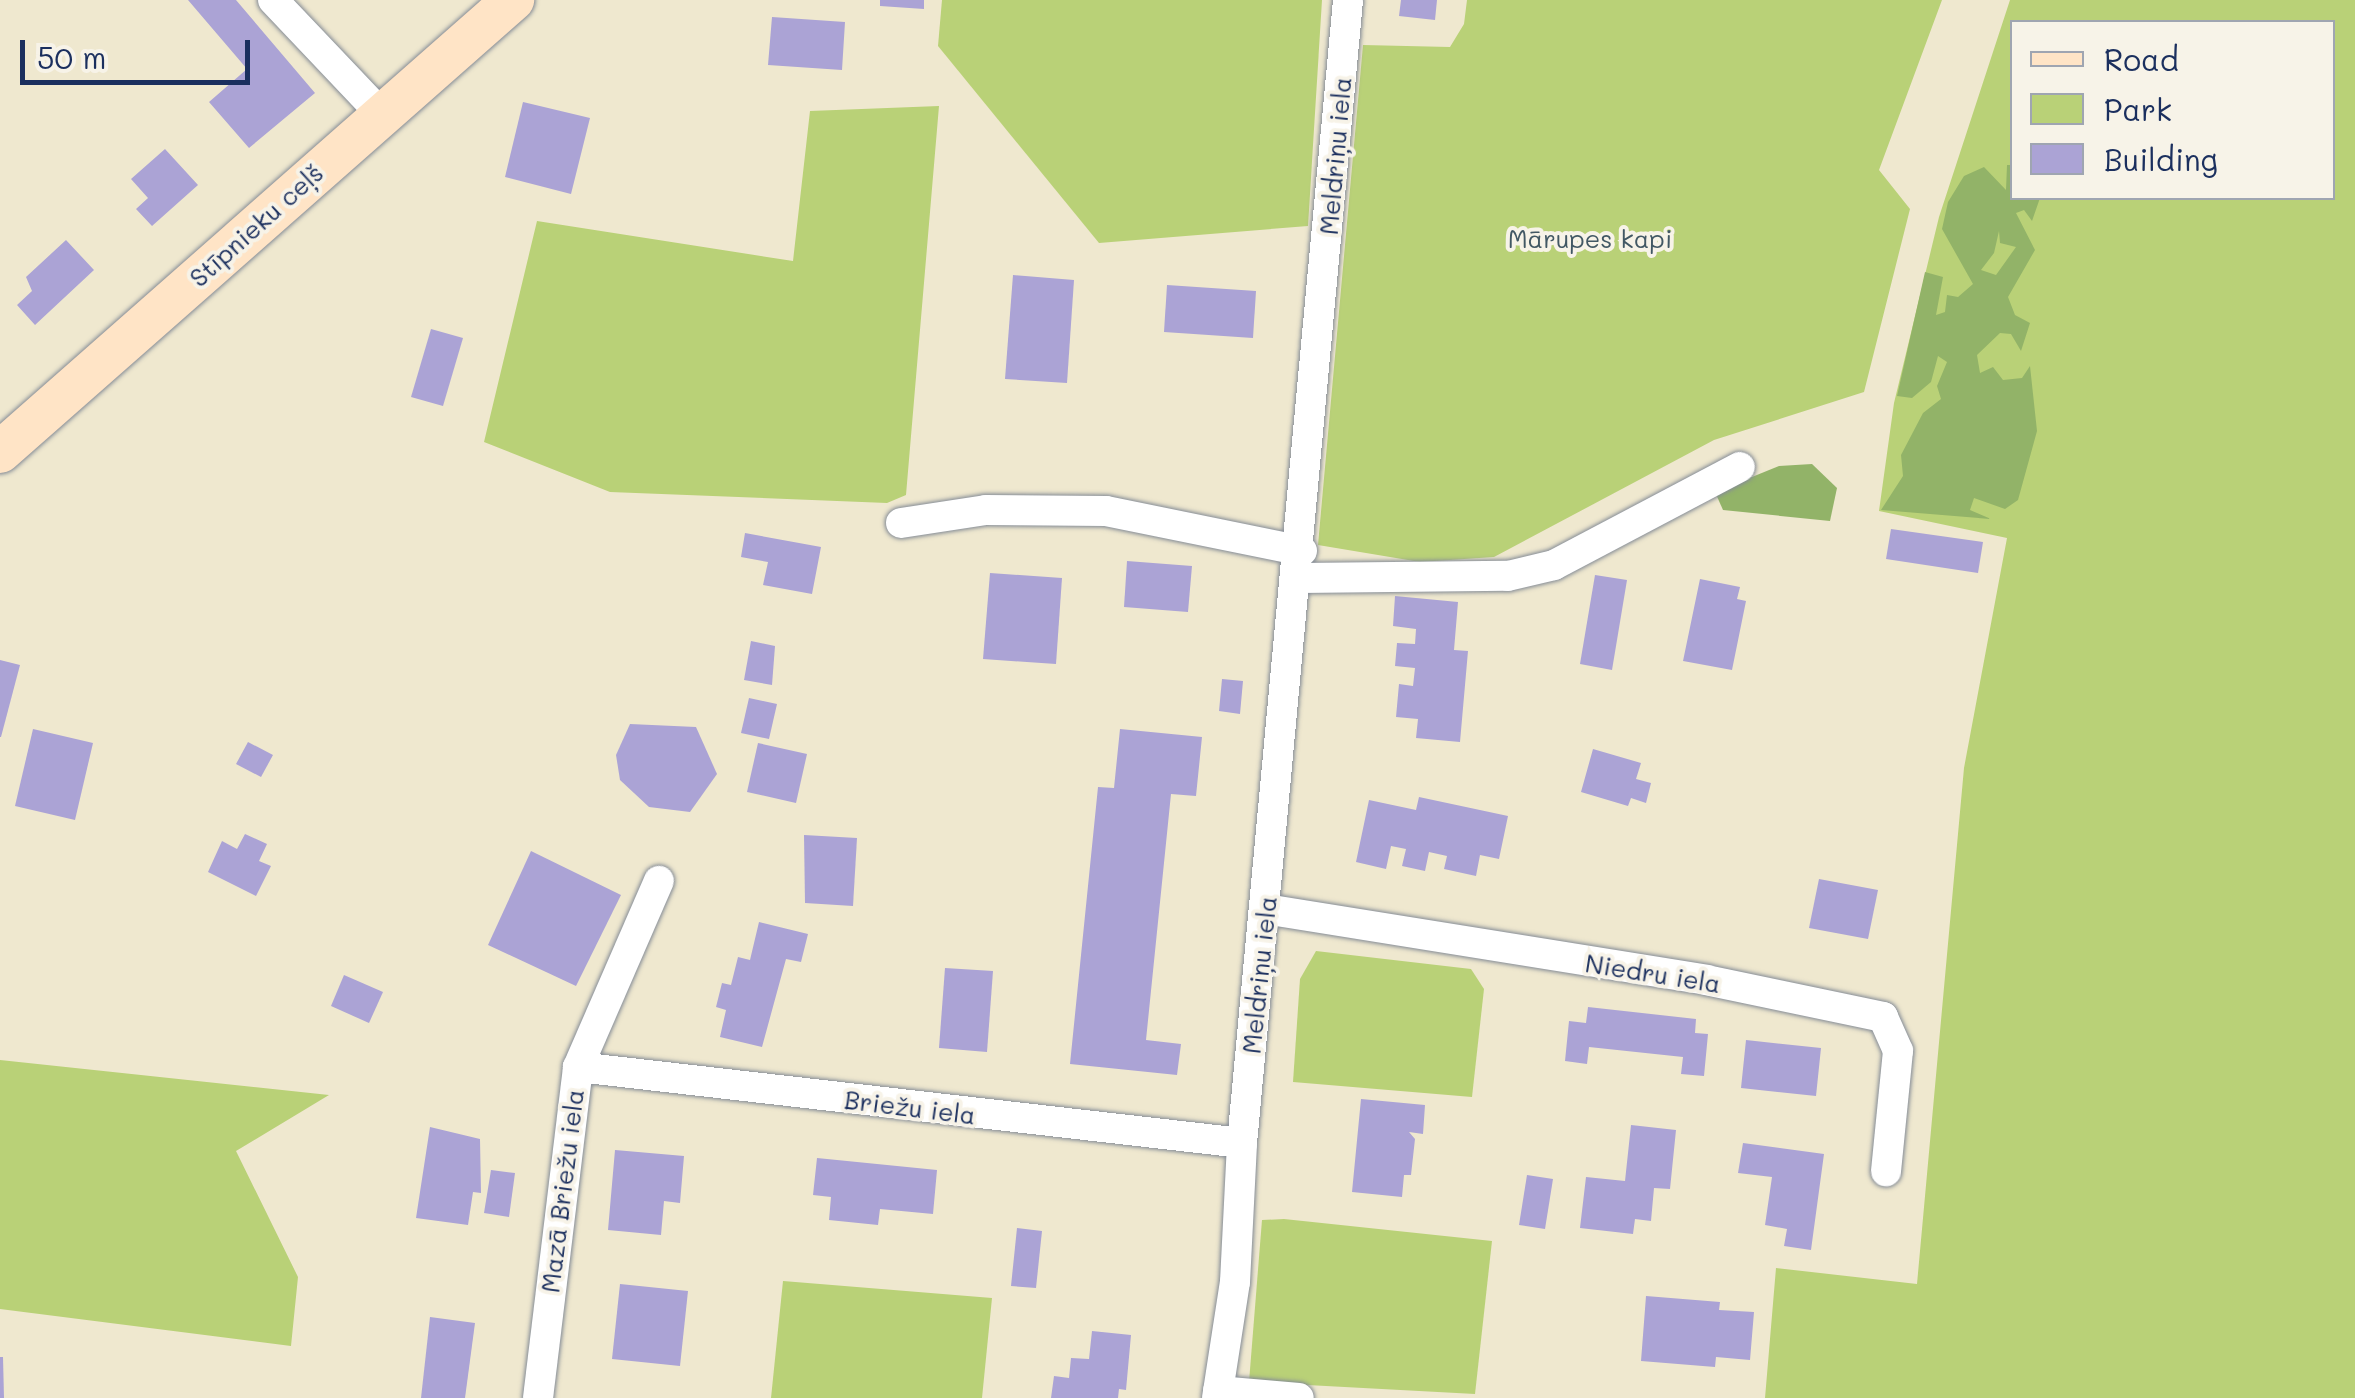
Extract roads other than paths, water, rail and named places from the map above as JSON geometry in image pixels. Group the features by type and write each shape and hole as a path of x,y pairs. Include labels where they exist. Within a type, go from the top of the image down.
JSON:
{"main road":[{"name":"Stīpnieku ceļš","path":"0,452 513,0"}],"street":[{"path":"272,0 380,114"},
{"name":"Meldriņu iela","path":"1217,1395 1235,1282 1242,1144 1300,565 1348,0"},
{"path":"901,522 986,510 1106,511 1300,565 1508,576 1554,565 1740,466"},
{"name":"Mazā Briežu iela","path":"538,1398 578,1066 659,881"},
{"name":"Niedru iela","path":"1265,909 1706,980 1883,1016 1898,1051 1886,1172"},
{"name":"Briežu iela","path":"578,1066 1242,1144"},
{"path":"1217,1395 1299,1398"}],"park label":[{"name":"Mārupes kapi","path":"1590,238"}]}
